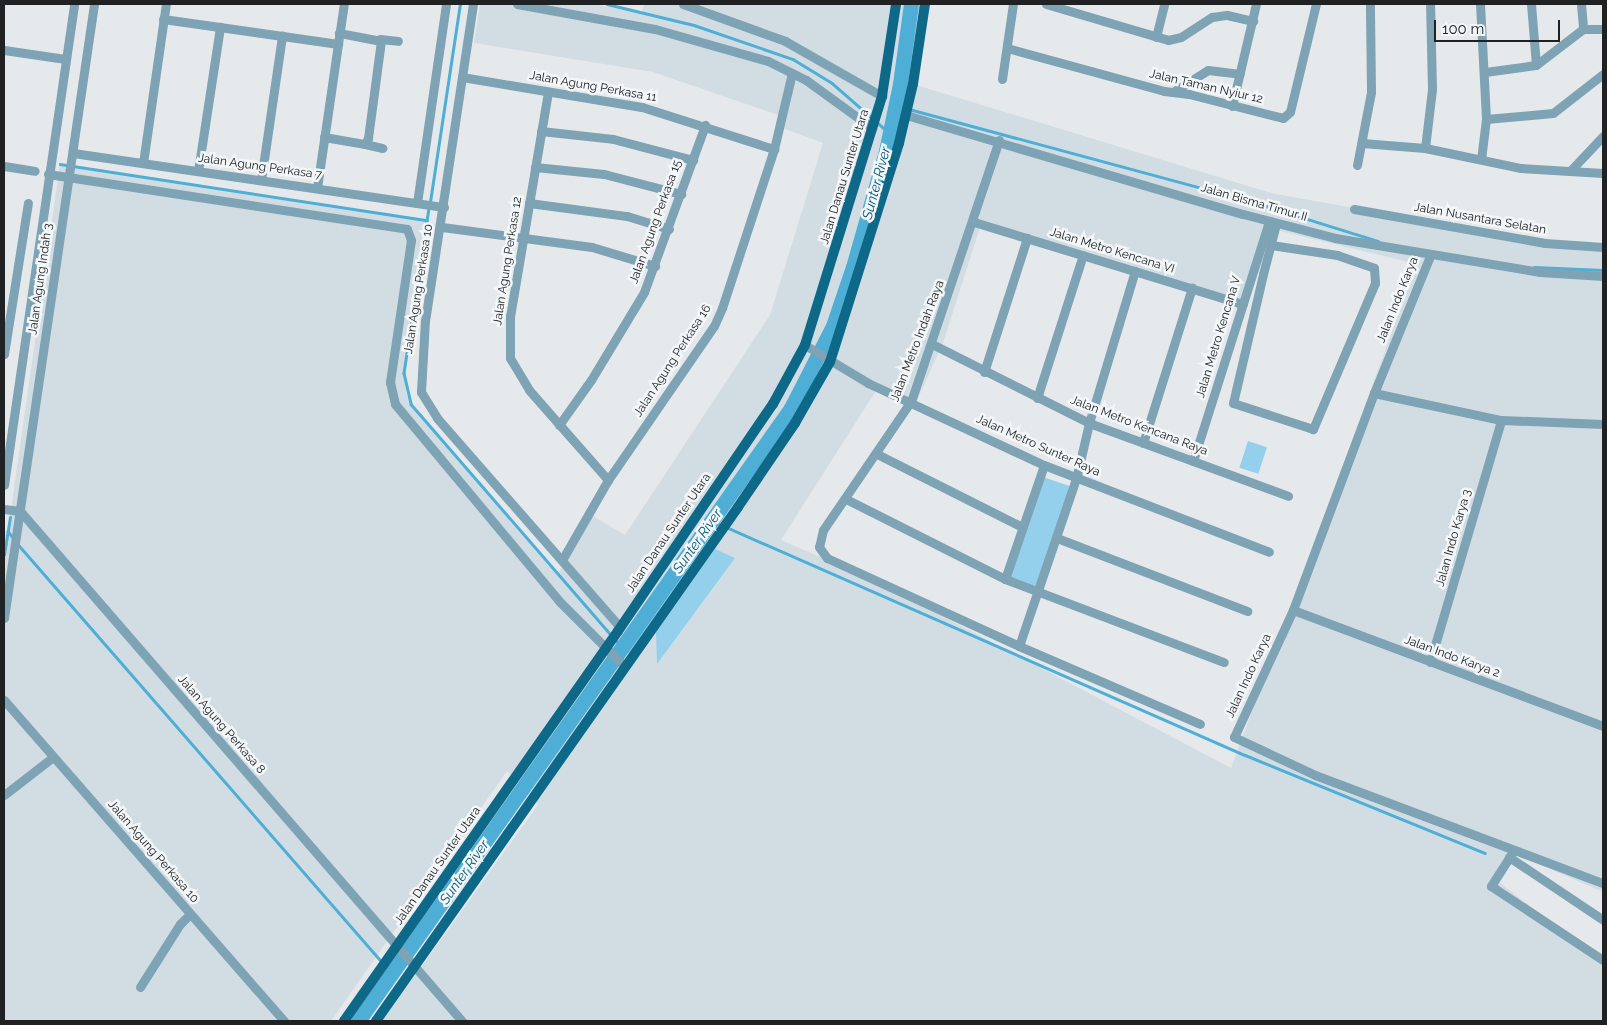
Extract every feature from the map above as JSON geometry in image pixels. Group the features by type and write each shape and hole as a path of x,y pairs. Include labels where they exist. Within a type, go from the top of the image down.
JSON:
{"main road":[{"name":"Jalan Danau Sunter Utara","path":"344,1021 608,648 772,404 808,347 881,98 896,4"},
{"path":"376,1021 412,965 795,423 827,360 866,253 906,114 925,4"}],"street":[{"name":"Jalan Agung Indah 3","path":"4,485 7,436 74,4"},
{"name":"Jalan Agung Indah 3","path":"4,618 8,557 15,540 20,511 94,4"},
{"path":"143,163 166,4"},
{"path":"317,188 344,4"},
{"path":"417,203 446,4"},
{"name":"Jalan Agung Perkasa 10","path":"474,4 441,206 442,227 425,320 421,392 437,418 562,560 619,629"},
{"path":"517,4 655,29 768,61 792,73 873,125"},
{"path":"683,4 785,40 881,98"},
{"path":"1002,78 1012,4"},
{"path":"1046,4 1065,6 1156,37 1177,39 1217,16 1253,21"},
{"path":"1156,37 1164,4"},
{"path":"1232,106 1256,4"},
{"name":"Jalan Taman Nyiur 12","path":"1007,48 1280,118 1290,112 1316,4"},
{"path":"1357,165 1372,79 1370,4"},
{"path":"1426,148 1432,89 1430,4"},
{"path":"1480,4 1486,118 1482,158"},
{"path":"1531,4 1536,66"},
{"path":"1581,4 1582,29"},
{"path":"163,19 338,44"},
{"path":"198,171 220,27"},
{"path":"1485,72 1536,66 1582,29 1603,29"},
{"path":"340,33 398,41"},
{"path":"261,180 282,36"},
{"path":"365,144 380,39"},
{"path":"4,50 65,59"},
{"path":"1173,92 1208,70 1240,74"},
{"name":"Jalan Agung Perkasa 16","path":"562,560 608,480 714,326 728,295 774,149 792,73"},
{"path":"1486,118 1553,113 1603,74"},
{"name":"Jalan Agung Perkasa 11","path":"462,78 642,106 774,149"},
{"name":"Jalan Agung Perkasa 12","path":"548,92 510,316 510,358 529,390 608,480"},
{"name":"Jalan Bisma Timur II","path":"906,114 1000,140 1272,222 1339,239 1430,256 1540,272 1603,276"},
{"name":"Jalan Agung Perkasa 15","path":"559,425 631,315 655,266 705,125"},
{"path":"542,131 613,139 693,160"},
{"path":"1570,171 1603,136"},
{"path":"324,137 383,148"},
{"name":"Jalan Metro Indah Raya","path":"1000,140 974,222 911,401 819,539 821,552 827,558 1019,646"},
{"path":"1362,143 1426,148 1482,158 1521,168 1603,173"},
{"name":"Jalan Agung Perkasa 7","path":"72,154 441,206"},
{"path":"4,166 35,171"},
{"path":"535,166 604,174 681,194"},
{"path":"48,174 69,174"},
{"name":"Jalan Agung Perkasa 10","path":"69,174 404,228 409,232 411,240 390,382 391,397 559,601 623,665"},
{"path":"4,354 28,203"},
{"path":"529,203 627,216 669,229"},
{"name":"Jalan Nusantara Selatan","path":"1354,209 1544,243 1603,247"},
{"name":"Jalan Metro Kencana VI","path":"974,222 1243,304"},
{"path":"1271,246 1333,254 1372,266 1375,283 1313,429 1305,429 1233,403 1271,246 1272,222"},
{"name":"Jalan Metro Kencana V","path":"1193,461 1243,304 1272,222"},
{"path":"442,227 592,247 655,266"},
{"path":"984,372 1027,238"},
{"path":"1333,254 1339,239"},
{"path":"1037,398 1083,255"},
{"name":"Jalan Indo Karya","path":"1430,256 1374,393 1293,610 1234,737 1315,775 1512,854 1603,883"},
{"path":"1135,271 1089,423 1076,479 1019,646 1200,724"},
{"path":"1143,443 1192,288"},
{"name":"Jalan Metro Kencana Raya","path":"932,344 984,372 1089,423 1288,496"},
{"name":"Jalan Metro Sunter Raya","path":"808,347 827,360 1044,465 1076,479 1269,552"},
{"path":"1374,393 1501,420 1603,424"},
{"name":"Jalan Indo Karya 3","path":"1430,662 1501,420"},
{"path":"877,454 1022,527"},
{"path":"1005,579 1044,465"},
{"path":"846,499 1005,579 1224,662"},
{"path":"4,509 20,511"},
{"name":"Jalan Agung Perkasa 8","path":"20,511 396,949 462,1021"},
{"path":"1057,538 1248,611"},
{"name":"Jalan Indo Karya 2","path":"1293,610 1603,726"},
{"name":"Jalan Agung Perkasa 10","path":"4,700 284,1021"},
{"path":"4,795 53,757"},
{"path":"1603,920 1512,854 1491,886 1603,960"},
{"path":"140,987 180,924 190,914"}],"shaded area":[{"path":"480,4 592,4 642,12 644,4 930,4 913,84 1271,193 1552,244 1603,247 1603,892 1514,853 1495,879 1603,963 1603,1021 382,1021 538,805 507,771 331,1021 4,1021 4,531 8,531 60,164 427,220 404,373 406,393 419,416 557,575 593,516 625,535 770,315 823,143 780,127 781,116 653,72 474,43","holes":["982,221 1240,300 1264,227 1417,264 1231,768 880,583 781,540 879,386 915,405 943,343"]},
{"path":"1248,441 1267,447 1258,474 1239,468"},
{"path":"1043,477 1072,487 1037,588 1008,578"},
{"path":"714,523 721,527 632,656 624,649"},
{"path":"715,549 735,558 657,664 656,632"}],"waterway":[{"path":"430,202 460,4"},
{"path":"607,4 694,25 793,59 832,83 872,118"},
{"name":"Sunter River","path":"358,1021 791,408 833,326 853,267 886,151 900,84 911,4"},
{"path":"896,105 904,108"},
{"path":"909,109 1253,202 1378,241"},
{"path":"878,123 889,133"},
{"path":"60,164 427,220"},
{"path":"429,208 404,373 411,404 611,635"},
{"path":"1534,267 1603,270"},
{"path":"4,555 10,517"},
{"path":"713,521 721,525"},
{"path":"726,527 1245,755 1485,853"},
{"path":"8,531 14,539"},
{"path":"17,543 381,961"},
{"path":"615,639 623,648"},
{"name":"Sunter River","path":"387,967 392,973"}]}
